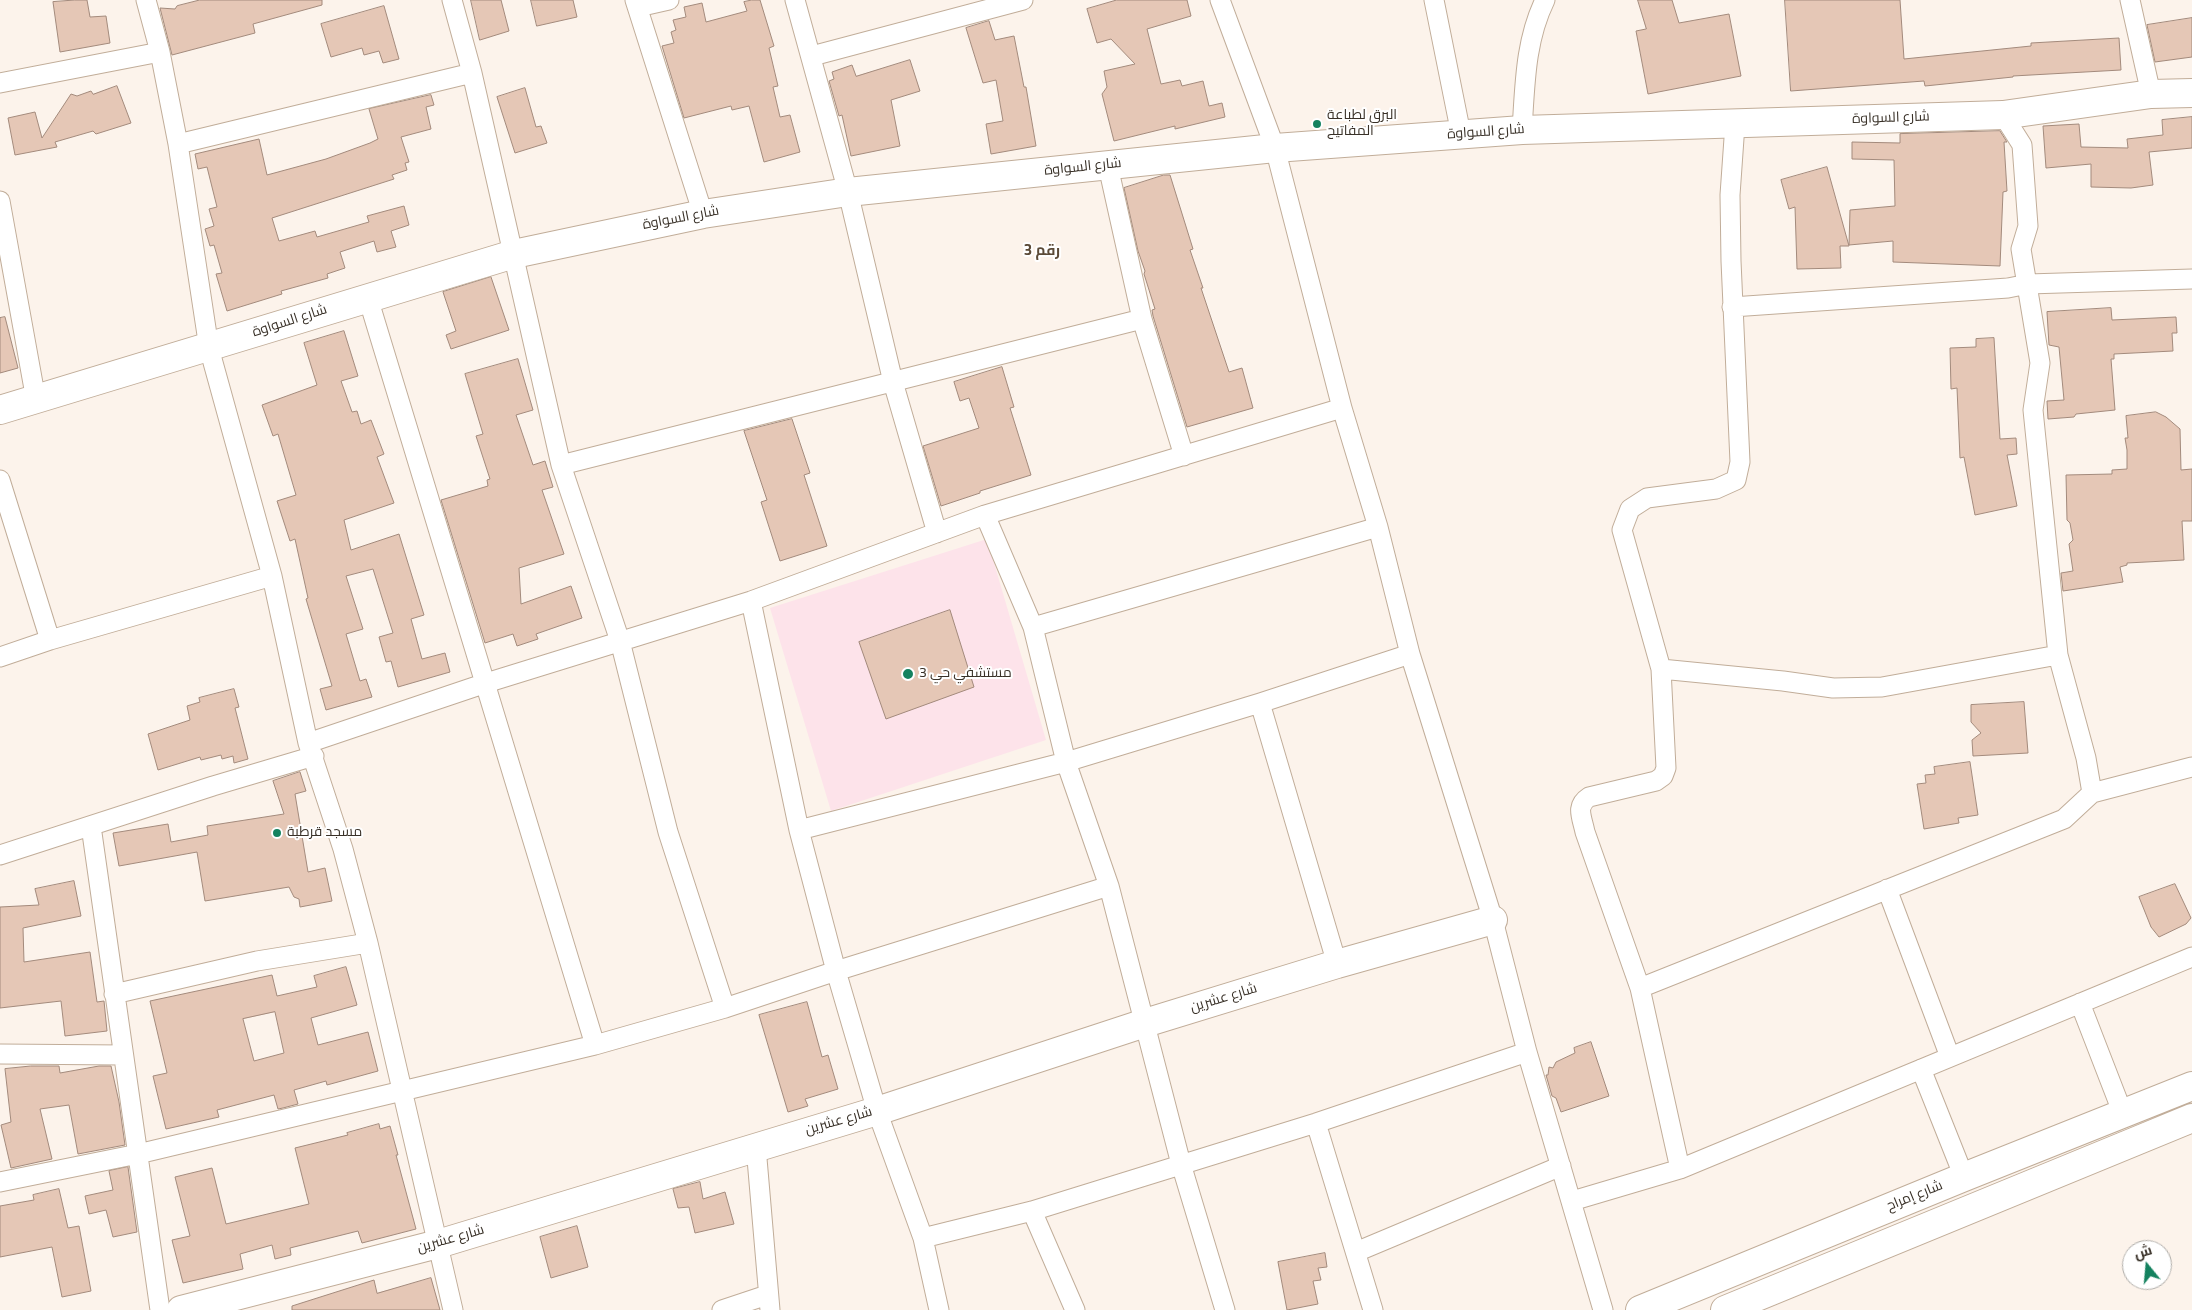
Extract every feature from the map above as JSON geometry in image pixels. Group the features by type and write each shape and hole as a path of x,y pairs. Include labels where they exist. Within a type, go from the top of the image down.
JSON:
{"street":[{"path":"146,0 160,52 178,144 209,348 272,576 311,750 343,848 368,943 454,1310"},
{"path":"452,0 472,73 561,465 620,642 668,832 725,1008"},
{"path":"669,0 636,4 703,214"},
{"path":"795,0 848,192 893,382 937,534"},
{"path":"812,56 1023,0"},
{"path":"1220,0 1275,148 1342,408 1378,527 1410,654 1493,920 1527,1052 1572,1201 1602,1310"},
{"path":"1434,0 1461,134"},
{"path":"1522,130 1528,49 1538,14 1545,0"},
{"path":"2130,0 2151,94"},
{"path":"0,83 160,52"},
{"path":"178,144 472,73"},
{"name":"شارع السواوة","path":"0,410 514,254 703,214 848,192 1275,148 1461,134 1522,130 2002,115 2151,94 2192,93"},
{"path":"2002,115 2022,145 2028,226 2021,249 2040,363 2033,410 2058,655 2086,758 2092,793"},
{"path":"1680,1169 1640,988 1585,832 1580,807 1582,802 1589,797 1656,781 1663,776 1666,768 1661,670 1622,530 1630,509 1647,498 1716,489 1736,480 1740,462 1732,307 1730,195 1735,124"},
{"path":"1108,166 1142,319 1184,456"},
{"path":"0,201 3,238 36,400"},
{"path":"1732,307 2008,288 2028,284 2192,279"},
{"path":"368,298 595,1045"},
{"path":"561,465 1142,319"},
{"path":"0,854 91,826 311,750 486,683 751,601 985,515 1342,408"},
{"path":"0,480 50,640"},
{"path":"985,515 1033,627 1066,762 1109,886 1181,1164 1225,1310"},
{"path":"1033,627 1378,527"},
{"path":"0,657 50,640 272,576"},
{"path":"751,601 799,830 836,971 877,1111 923,1238 939,1310"},
{"path":"799,830 1066,762 1260,703 1410,654"},
{"path":"1661,670 1783,681 1833,688 1882,687 2058,655"},
{"path":"1260,703 1337,964"},
{"path":"1640,988 2064,819 2092,793 2192,767"},
{"path":"91,826 160,1310"},
{"path":"0,1182 138,1154 402,1093 595,1045 725,1008 836,971 1109,886"},
{"path":"1887,889 1950,1057"},
{"name":"شارع عشرين","path":"180,1310 438,1244 756,1146 877,1111 1146,1023 1337,964 1493,920"},
{"path":"114,994 258,961 368,943"},
{"path":"1572,1201 1680,1169 2192,957"},
{"path":"2080,1003 2123,1114"},
{"path":"923,1238 1032,1211 1316,1123 1527,1052"},
{"path":"0,1054 123,1055"},
{"path":"1921,1069 1964,1177"},
{"name":"شارع إمراح","path":"1640,1310 2192,1086"},
{"path":"1725,1310 2192,1118"},
{"path":"1316,1123 1373,1310"},
{"path":"722,1310 769,1303 756,1146"},
{"path":"1356,1252 1561,1166"},
{"path":"1032,1211 1074,1310"}],"shaded area":[{"name":"مستشفي حي 3","path":"987,539 1046,740 831,811 770,608"}],"building":[{"path":"87,0 90,17 106,16 110,43 60,52 53,2"},
{"path":"200,0 322,0 322,5 253,24 255,33 172,55 160,8 175,9 177,6"},
{"path":"471,0 501,0 509,31 480,40"},
{"path":"531,0 573,0 577,17 537,26"},
{"path":"760,0 774,46 769,48 778,86 773,87 780,117 790,115 800,152 764,162 749,106 732,110 731,106 684,118 662,46 674,43 671,32 676,30 673,20 686,17 684,7 702,3 706,22 747,11 744,2"},
{"path":"1117,0 1187,0 1191,16 1147,29 1161,84 1180,80 1182,86 1203,81 1209,106 1222,103 1225,117 1175,129 1175,126 1114,141 1102,94 1107,87 1104,71 1135,64 1111,39 1097,43 1087,9"},
{"path":"1638,0 1672,0 1679,23 1729,14 1741,76 1648,94 1636,31 1646,29"},
{"path":"1785,0 1900,0 1904,59 2031,46 2031,43 2119,38 2121,70 2013,76 1925,86 1924,81 1791,91"},
{"path":"384,6 399,59 383,63 379,51 364,55 362,48 331,57 321,24"},
{"path":"2192,18 2192,57 2155,62 2147,25"},
{"path":"989,21 995,40 1014,36 1024,87 1026,87 1036,146 991,154 986,124 1003,121 996,80 983,83 966,28"},
{"path":"910,60 920,91 891,100 900,146 851,156 842,115 839,116 829,81 834,79 832,72 852,65 856,76"},
{"path":"117,86 131,123 96,134 93,131 55,142 57,147 15,155 8,118 35,112 42,138 71,94 77,96 91,91 93,94"},
{"path":"525,88 536,127 541,126 547,143 515,153 497,97"},
{"path":"431,95 434,105 426,107 431,129 401,137 409,162 405,163 407,170 392,175 394,179 272,218 279,241 315,231 317,237 369,222 367,216 404,206 409,225 391,231 396,247 377,252 374,241 340,252 345,268 327,274 328,278 281,291 282,294 227,311 216,274 222,273 214,245 210,246 205,229 214,226 209,209 217,207 207,167 198,169 195,154 259,139 267,175 326,159 370,143 378,139 369,109"},
{"path":"2192,117 2192,148 2149,152 2153,185 2131,188 2091,187 2091,164 2046,168 2043,126 2079,124 2081,147 2128,148 2127,139 2163,135 2162,120"},
{"path":"2000,131 2007,142 2004,142 2007,191 2003,192 2000,266 1893,262 1893,241 1849,245 1850,210 1895,206 1894,160 1852,159 1852,142 1900,143 1900,134"},
{"path":"1827,167 1849,246 1840,246 1841,268 1797,269 1795,207 1789,209 1781,180"},
{"path":"1164,175 1170,175 1193,249 1190,250 1203,288 1201,288 1229,372 1242,368 1253,408 1187,427 1153,316 1152,310 1155,309 1138,251 1124,188"},
{"path":"491,277 509,330 451,349 446,335 456,331 443,292"},
{"path":"2111,308 2112,320 2176,317 2177,333 2172,333 2173,351 2114,354 2114,359 2111,359 2115,410 2048,419 2047,401 2064,400 2059,347 2049,345 2047,312"},
{"path":"5,317 18,368 0,373 0,318"},
{"path":"344,331 358,376 341,381 352,412 357,411 361,424 371,420 384,454 377,457 394,503 344,520 351,550 399,534 424,615 411,619 422,659 445,653 450,672 398,687 391,661 386,662 379,637 393,633 373,569 346,576 363,629 346,634 360,681 366,679 372,697 326,710 320,689 332,686 306,599 308,598 295,539 290,541 277,501 296,495 278,434 273,436 262,405 317,385 304,343"},
{"path":"1994,338 2000,439 2016,438 2017,454 2007,455 2017,506 1975,515 1964,457 1960,458 1957,388 1951,389 1950,348 1976,347 1976,339"},
{"path":"518,359 533,410 516,415 533,465 545,461 553,487 542,490 564,554 519,568 521,604 571,586 582,618 536,634 538,639 517,646 513,634 485,643 441,500 488,486 487,480 490,479 476,436 483,434 465,374"},
{"path":"1002,367 1014,407 1010,408 1031,475 941,506 923,446 979,428 969,398 960,401 954,382"},
{"path":"2156,412 2166,417 2180,429 2181,470 2192,469 2192,521 2182,521 2184,560 2127,563 2127,565 2120,567 2123,582 2063,591 2061,573 2073,571 2069,544 2073,540 2070,523 2067,520 2066,475 2112,474 2112,470 2127,469 2125,438 2128,438 2126,416"},
{"path":"792,419 810,473 804,475 827,546 780,561 761,502 767,500 744,431"},
{"path":"950,610 974,687 886,719 859,642"},
{"path":"234,689 239,707 235,708 248,759 234,763 233,756 222,759 221,755 201,760 200,757 158,770 148,734 190,720 187,706 200,702 199,698"},
{"path":"2024,702 2028,753 1973,756 1972,740 1981,733 1971,722 1971,705"},
{"path":"1970,762 1978,815 1958,818 1959,823 1924,829 1917,784 1926,783 1925,775 1935,774 1934,767"},
{"path":"300,772 306,791 295,794 308,872 325,868 332,901 300,907 299,899 294,897 289,887 205,901 197,852 119,866 113,833 168,824 171,842 208,835 207,826 284,814 273,781"},
{"path":"74,881 81,916 23,928 24,962 90,952 97,1002 104,1001 107,1031 65,1036 61,1001 0,1008 0,907 39,905 35,889"},
{"path":"2175,884 2191,918 2186,924 2159,937 2151,927 2139,897"},
{"path":"346,967 357,1005 311,1018 318,1045 368,1032 378,1071 327,1085 326,1081 294,1090 298,1104 278,1109 274,1095 217,1110 219,1117 166,1129 153,1076 167,1073 150,1001 272,975 277,996 317,987 314,976","holes":["275,1012 284,1053 254,1061 243,1019"]},
{"path":"807,1002 822,1057 828,1055 838,1089 805,1099 808,1106 788,1112 759,1015"},
{"path":"1591,1042 1609,1096 1561,1112 1556,1098 1552,1096 1546,1075 1548,1075 1549,1067 1553,1068 1556,1062 1575,1053 1574,1048"},
{"path":"31,1066 59,1066 60,1073 99,1066 111,1066 119,1102 125,1145 78,1154 69,1105 40,1109 52,1159 11,1168 1,1125 11,1122 5,1069"},
{"path":"379,1124 380,1129 390,1126 416,1229 362,1243 358,1231 290,1248 291,1255 275,1259 272,1245 240,1254 243,1269 183,1283 172,1240 190,1236 175,1177 212,1168 226,1224 309,1204 295,1148 348,1135 347,1133"},
{"path":"128,1167 137,1232 113,1237 106,1210 89,1214 85,1196 113,1190 109,1171"},
{"path":"700,1182 703,1199 725,1192 734,1224 695,1233 689,1207 678,1208 673,1189"},
{"path":"59,1189 68,1228 79,1226 91,1291 62,1297 52,1247 0,1257 0,1206 34,1200 33,1195"},
{"path":"577,1226 588,1267 551,1278 540,1237"},
{"path":"1325,1253 1327,1267 1318,1268 1321,1280 1313,1281 1318,1304 1287,1310 1278,1262"},
{"path":"431,1278 440,1310 292,1310 292,1306 374,1280 377,1293"}],"place":[{"name":"البرق لطباعة المفاتيح","path":"1317,124"},
{"name":"مستشفي حي 3","path":"908,674"},
{"name":"مسجد قرطبة","path":"277,833"}],"district":[{"name":"رقم 3","path":"1042,252"}]}
